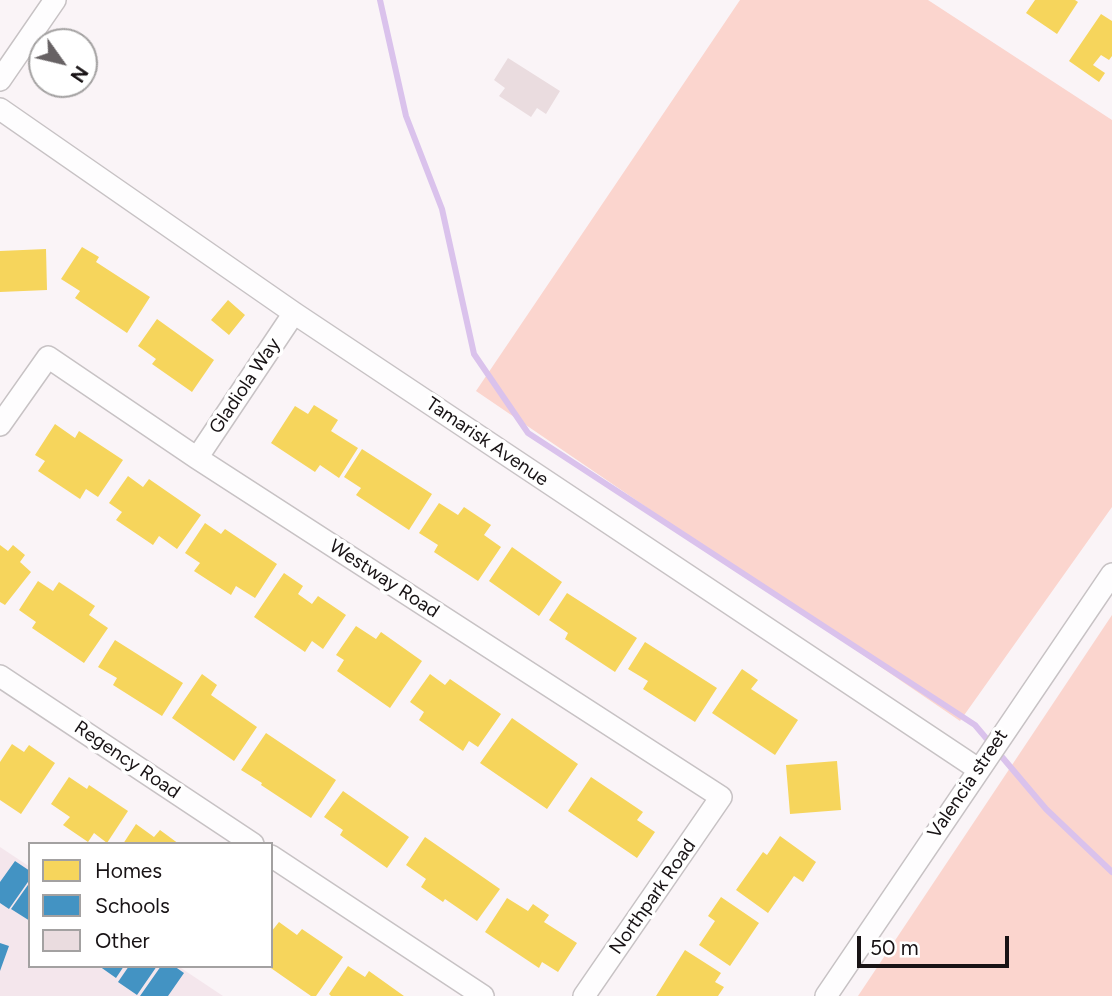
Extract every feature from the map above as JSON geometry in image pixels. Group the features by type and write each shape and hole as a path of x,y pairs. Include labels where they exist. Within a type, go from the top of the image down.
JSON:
{"street":[{"path":"0,80 55,0"},
{"name":"Tamarisk Avenue","path":"0,109 294,313 978,769"},
{"name":"Gladiola Way","path":"197,458 294,313"},
{"name":"Westway Road","path":"0,425 48,358 197,458 721,797"},
{"name":"Valencia street","path":"826,996 1112,574"},
{"name":"Regency Road","path":"0,676 250,842"},
{"name":"Northpark Road","path":"584,996 721,797"},
{"path":"273,857 483,996"}],"shaded area":[{"path":"740,0 928,0 1112,120 1112,507 960,721 476,391"},
{"path":"1112,615 1112,996 858,996"},
{"path":"0,847 28,866 28,968 181,968 223,996 0,996"}],"building: Homes":[{"path":"1035,0 1078,2 1057,34 1026,13"},
{"path":"1101,14 1112,21 1112,56 1109,60 1101,55 1093,65 1105,73 1099,82 1069,61"},
{"path":"82,247 99,257 96,262 150,297 127,333 75,298 80,291 61,279"},
{"path":"46,249 47,290 0,292 0,251"},
{"path":"228,300 245,315 229,335 211,320"},
{"path":"157,319 214,360 192,392 152,364 156,359 138,346"},
{"path":"314,405 338,420 331,431 358,448 339,478 320,465 315,472 271,443 295,406 308,414"},
{"path":"55,424 75,438 79,431 123,460 98,497 86,489 80,499 38,471 45,461 35,455"},
{"path":"362,449 432,494 409,530 356,495 361,488 344,477"},
{"path":"128,476 143,487 149,479 201,515 177,549 159,536 153,545 116,520 122,512 109,503"},
{"path":"439,503 458,515 464,507 491,525 484,535 501,547 478,581 434,552 438,545 419,533"},
{"path":"205,523 221,534 225,529 277,564 255,598 236,586 231,595 194,571 200,563 185,553"},
{"path":"0,545 8,551 13,545 25,555 20,562 31,572 5,605 0,602"},
{"path":"512,547 562,582 539,616 489,581"},
{"path":"284,573 303,586 298,594 312,604 318,596 346,615 323,649 312,641 305,652 254,617"},
{"path":"38,581 53,591 59,582 95,606 89,615 108,628 84,663 32,628 36,622 19,610"},
{"path":"567,593 637,638 615,672 565,639 568,633 549,620"},
{"path":"356,626 376,639 381,632 422,661 390,708 337,671 344,660 336,655"},
{"path":"115,640 183,683 162,716 113,685 117,678 98,667"},
{"path":"645,642 717,688 695,722 643,689 648,681 628,669"},
{"path":"742,669 758,680 751,689 798,720 775,755 712,713"},
{"path":"202,674 217,685 211,695 257,727 234,761 172,718"},
{"path":"430,674 445,685 450,679 501,714 478,747 469,741 463,751 419,720 424,712 410,702"},
{"path":"512,718 578,764 547,809 480,763"},
{"path":"266,733 336,780 311,818 241,770"},
{"path":"12,744 24,752 29,745 55,763 21,814 0,800 0,762"},
{"path":"837,761 841,810 790,814 786,765"},
{"path":"69,777 87,789 89,785 128,811 108,842 94,833 88,842 63,825 70,817 51,804"},
{"path":"591,777 643,812 637,820 655,832 637,858 568,811"},
{"path":"343,791 409,837 387,868 340,835 343,830 324,817"},
{"path":"136,824 154,837 160,830 176,842 124,842"},
{"path":"780,836 816,862 803,882 794,876 768,913 736,890 763,852 767,855"},
{"path":"425,837 500,889 477,921 445,899 443,902 421,887 426,879 406,865"},
{"path":"721,897 759,923 730,966 699,945 715,921 708,916"},
{"path":"507,898 528,911 533,904 549,915 544,922 577,943 558,972 542,962 539,968 485,932"},
{"path":"279,922 297,935 302,929 343,957 316,996 311,996 271,968 273,968 273,930"},
{"path":"685,950 721,973 715,982 724,987 718,996 656,996"},
{"path":"348,966 365,977 369,971 404,996 331,996 329,994"}],"building: Schools":[{"path":"15,861 28,870 28,882 9,909 0,903 0,882"},
{"path":"28,885 28,920 11,909"},
{"path":"0,943 9,946 0,971"},
{"path":"102,968 123,968 116,978"},
{"path":"128,968 156,968 137,995 118,982"},
{"path":"160,968 177,968 184,973 168,996 140,996"}],"building: Other":[{"path":"508,58 560,91 546,114 537,108 531,117 499,96 505,88 494,80"}],"waterway":[{"path":"380,0 406,116 442,209 474,354 528,433 975,725 1046,809 1112,872"}]}
